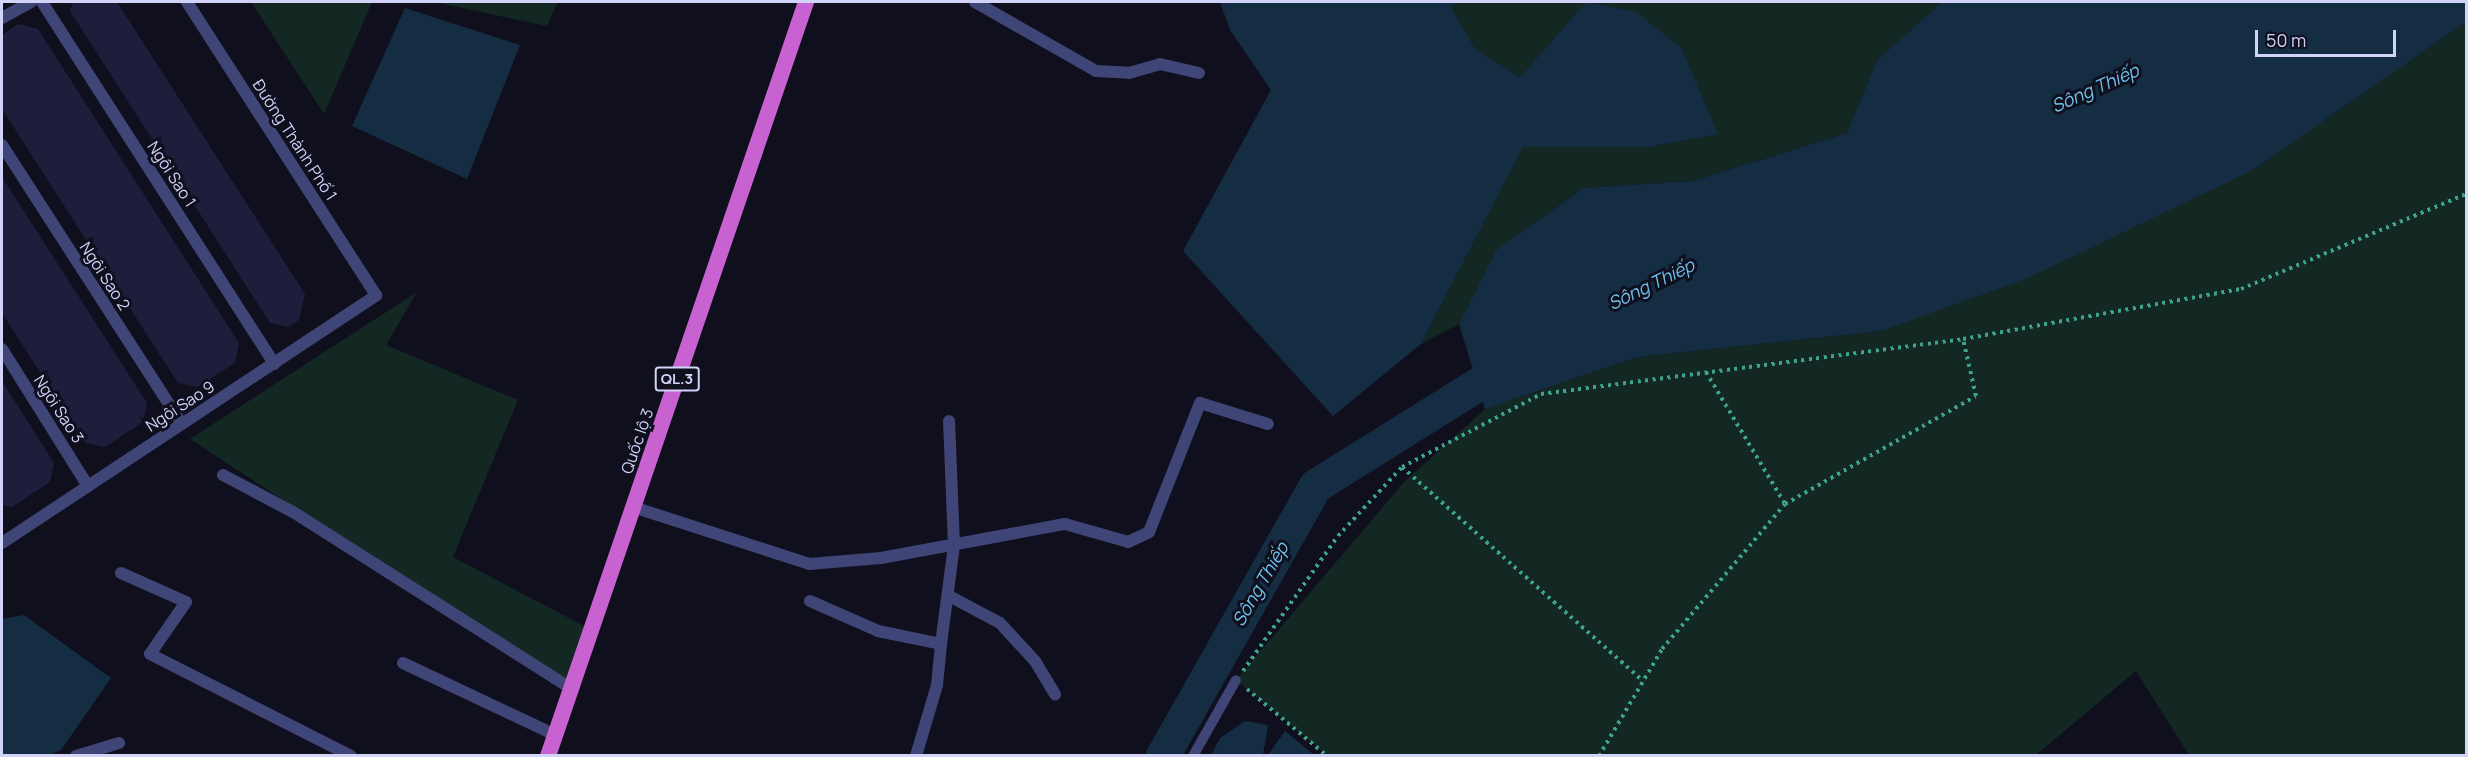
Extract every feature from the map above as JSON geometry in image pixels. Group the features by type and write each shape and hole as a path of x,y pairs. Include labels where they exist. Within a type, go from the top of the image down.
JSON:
{"highway":[{"name":"Quốc lộ 3","path":"548,756 569,687 806,2"}],"street":[{"path":"2,18 31,2"},
{"name":"Ngôi Sao 1","path":"42,2 274,364"},
{"name":"Đường Thành Phố 1","path":"186,2 376,296"},
{"path":"983,3 1096,71 1129,73 1160,64 1199,73"},
{"name":"Ngôi Sao 2","path":"2,145 182,424"},
{"name":"Ngôi Sao 9","path":"2,543 376,296"},
{"name":"Ngôi Sao 3","path":"2,349 88,486"},
{"path":"633,507 809,564 954,545 1011,529 1065,524 1128,542 1149,532 1200,403 1268,424"},
{"path":"916,756 937,685 941,644 951,597 954,545 949,421"},
{"path":"223,475 293,512 569,687"},
{"path":"121,573 186,602 150,654 351,756"},
{"path":"951,597 1000,623 1035,661 1055,694"},
{"path":"810,601 878,631 941,644"},
{"path":"403,663 555,735"},
{"path":"76,756 119,743"}],"lane":[{"path":"1192,756 1236,680"}],"path":[{"path":"1327,756 1236,680 1338,536 1402,467 1541,394 1963,339 2241,289 2466,194"},
{"path":"1599,756 1662,649 1785,504 1976,396 1963,339"},
{"path":"1706,372 1785,504"},
{"path":"1402,467 1643,681"}],"green space":[{"path":"251,2 372,2 324,114"},
{"path":"434,2 558,2 547,26"},
{"path":"1456,2 1586,2 1520,77 1476,50 1451,7"},
{"path":"1586,2 1942,2 1877,60 1847,133 1693,181 1584,188 1496,250 1459,324 1421,344 1523,147 1650,147 1717,134"},
{"path":"2466,22 2466,755 2189,755 2136,671 2036,755 1327,755 1236,680 1404,482 1485,409 1638,357 1881,331 2253,170"},
{"path":"417,292 386,345 518,400 453,557 590,629 569,687 190,439"}],"water":[{"path":"1220,2 1456,2 1451,7 1476,50 1520,77 1586,2 1636,12 1681,48 1718,134 1650,147 1523,147 1421,344 1333,416 1183,251 1271,90 1230,30"},
{"path":"1942,2 2466,2 2466,22 2253,170 2028,278 1881,331 1638,357 1485,409 1459,324 1496,250 1584,188 1693,181 1847,133 1877,60"},
{"path":"405,8 520,45 467,179 352,126"},
{"path":"24,615 111,678 61,750 50,755 2,755 2,619"},
{"path":"1245,721 1268,725 1263,755 1211,755 1220,738"},
{"path":"1285,731 1314,755 1268,755"}],"building":[{"path":"73,2 117,2 305,294 299,320 289,327 270,323 70,11"},
{"path":"18,24 38,29 239,343 235,363 197,387 178,383 2,109 2,35"},
{"path":"2,177 147,403 143,422 105,447 85,443 2,313"},
{"path":"2,381 54,463 50,482 12,507 2,505"}],"waterway":[{"name":"Sông Thiếp","path":"1163,756 1316,486 1518,360"}]}
